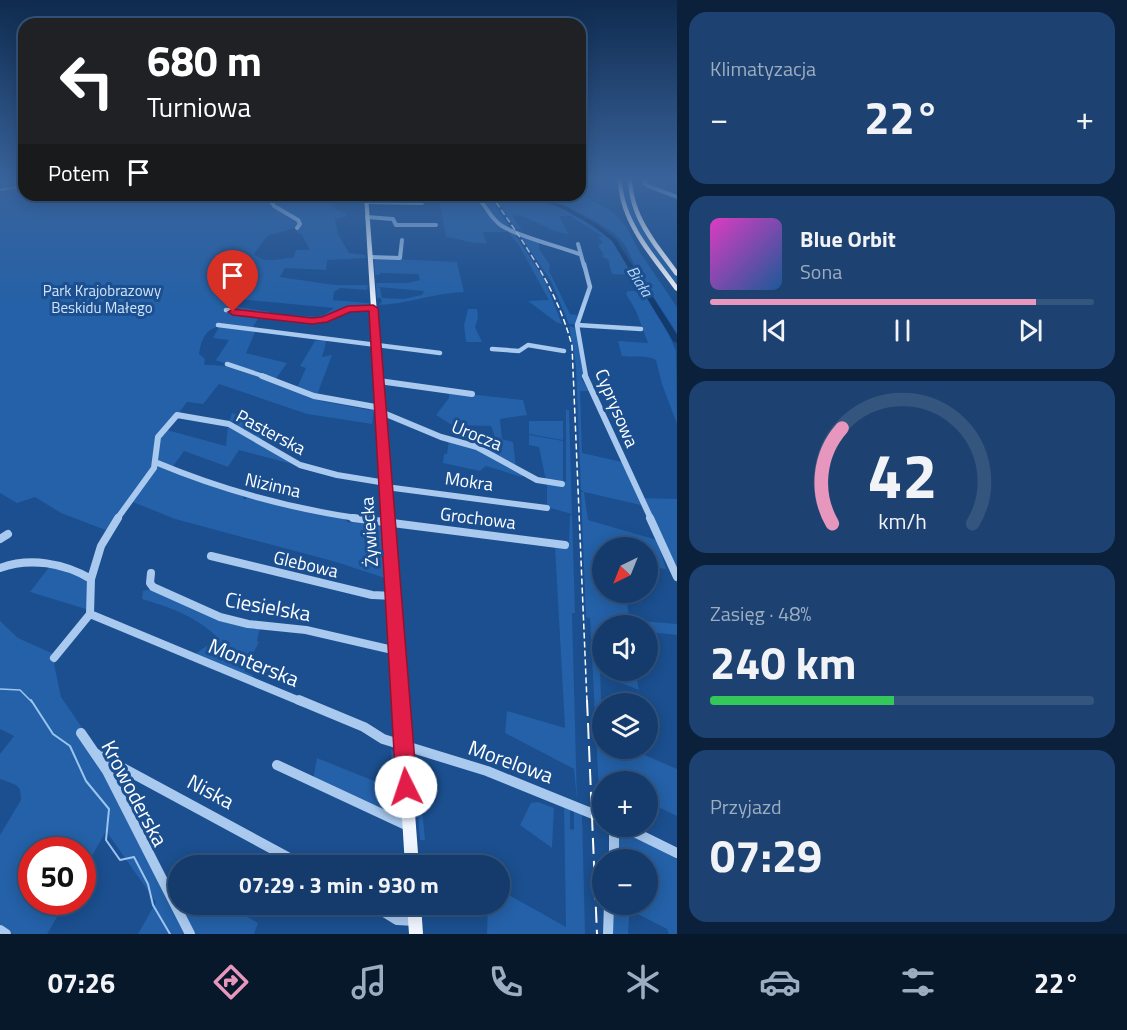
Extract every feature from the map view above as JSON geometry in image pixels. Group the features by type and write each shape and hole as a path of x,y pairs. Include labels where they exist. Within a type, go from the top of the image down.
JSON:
{"highway":[{"path":"633,222 677,289"},
{"path":"642,222 677,274"}],"main road":[{"name":"Żywiecka","path":"367,222 411,855"}],"street":[{"path":"297,228 300,224 299,222"},
{"path":"394,222 396,225 436,225"},
{"path":"498,222 506,228 579,254"},
{"path":"370,257 401,258 402,240"},
{"name":"Cyprysowa","path":"578,244 590,287 577,325 588,384 677,577"},
{"path":"226,310 312,321 324,320 348,309 373,308"},
{"path":"218,325 440,353"},
{"path":"577,325 641,329"},
{"path":"492,349 519,351 528,345 564,351"},
{"name":"Urocza","path":"227,364 314,396 381,410 441,437 477,447 537,480 562,484"},
{"path":"379,381 471,394"},
{"name":"Pasterska","path":"155,462 161,431 177,415 227,423 300,465 386,485"},
{"path":"54,658 90,614 91,579 106,536 132,502 155,462"},
{"name":"Nizinna","path":"155,462 183,474 257,498 388,523"},
{"name":"Mokra","path":"386,485 547,508"},
{"name":"Grochowa","path":"388,523 464,530 565,545"},
{"path":"0,539 8,534"},
{"name":"Glebowa","path":"212,556 372,594 394,597"},
{"path":"0,568 14,562 33,561 78,572 91,579"},
{"name":"Ciesielska","path":"151,573 150,583 153,587 220,617 248,624 306,630 397,651"},
{"name":"Monterska","path":"90,614 364,727 383,739 404,745"},
{"name":"Krowoderska","path":"81,733 97,753 190,934"},
{"name":"Morelowa","path":"404,745 431,752 531,787 592,813"},
{"name":"Niska","path":"97,753 284,855"},
{"path":"277,765 409,826"},
{"path":"644,837 677,853"},
{"path":"389,915 416,928"},
{"path":"608,934 609,915"},
{"path":"0,930 6,934"}],"green space":[{"name":"Park Krajobrazowy Beskidu Małego","path":"0,222 298,222 299,224 295,226 298,227 267,236 254,254 268,260 293,258 296,250 310,250 302,235 296,232 302,226 299,222 336,222 338,234 349,253 365,255 366,258 327,260 326,270 285,268 280,277 334,285 368,285 367,290 340,288 334,292 333,300 369,303 369,307 356,308 368,309 343,312 328,320 311,323 258,318 252,329 233,326 217,327 205,335 199,354 205,359 204,365 219,365 248,372 320,398 321,401 374,409 372,424 307,414 219,384 203,404 187,402 178,414 175,414 157,438 152,468 108,531 61,513 35,497 17,503 0,493","holes":["238,299 334,308 317,317 291,315 293,319 319,320 287,320 256,315 267,315 270,312 231,306"]},
{"path":"443,222 506,222 511,229 504,228 507,232 482,232 487,243 446,237"},
{"path":"511,222 516,222 524,233 520,229 517,230"},
{"path":"534,222 562,222 568,234"},
{"path":"579,222 585,222 613,240 632,272 629,272 630,274 635,275 664,323 676,351 677,424 656,360 622,356 618,341 648,343 636,311 626,294 628,291 639,291 627,275 612,274 608,259 604,258 598,246 603,242 598,238 602,236"},
{"path":"596,222 622,222 626,226 639,251 677,307 677,333 641,278 642,273 638,272 628,251 614,233"},
{"path":"633,222 639,222 677,277 677,285 650,249"},
{"path":"507,230 512,230 544,279 562,324 528,301 549,300 520,247"},
{"path":"518,232 539,239 539,249 550,265 549,271 570,314 577,315 576,324 569,324 551,281"},
{"path":"374,258 457,262 464,292 378,305 382,302 381,298 377,298 376,283 408,283 420,280 418,274 380,273 375,275","holes":["378,287 424,291 422,295 404,299 382,298"]},
{"path":"468,309 477,309 478,318 475,327 482,342 466,342 464,325"},
{"path":"569,326 576,328 584,378 581,378 589,391 580,391 582,453 622,462 641,505 581,490 576,366"},
{"path":"219,327 256,330 246,353 287,363 275,380 264,373 217,361 229,340 213,338"},
{"path":"327,339 322,357 332,355 317,395 297,388 306,368 300,366 315,341"},
{"path":"449,392 523,400 527,415 500,419 502,439 513,442 516,468 487,451 496,440 491,426 452,425 436,415 449,398"},
{"path":"566,410 569,410 572,514 547,507 547,483 563,485 566,481"},
{"path":"232,413 269,426 259,443 230,420"},
{"path":"529,421 563,421 563,440 529,434"},
{"path":"228,425 254,442 300,466 239,450 228,467 184,451 171,469 157,462 157,451 163,429 226,446"},
{"path":"529,435 563,441 563,482 546,481 539,447 529,445"},
{"path":"449,440 477,448 524,474 522,477 486,466 480,471 443,463"},
{"path":"156,464 243,496 244,500 248,497 341,517 348,522 382,526 385,578 336,562 175,519 133,502"},
{"path":"581,492 584,492 588,520 647,537 592,537 592,603 627,603 628,615 592,615 592,657 590,618 586,617"},
{"path":"642,498 677,499 677,571"},
{"path":"570,515 572,515 575,613 572,613 577,801 574,769 505,733 507,711 565,728 555,546 569,543"},
{"path":"658,543 666,569 658,568"},
{"path":"50,566 88,579 89,610 30,592"},
{"path":"152,589 260,628 257,641 259,642 244,671 253,675 252,678 195,654 217,639 216,636 172,609 142,599 143,591"},
{"path":"0,621 18,638 58,656 54,664 61,697 83,729 168,897 168,915 177,915 187,934 138,934 156,902 106,831 96,849 96,837 18,837 18,915 58,915 47,934 13,934 0,925 0,835 21,800 20,789 16,785 0,779 0,754 14,736 0,729"},
{"path":"658,622 677,624 677,635 658,633"},
{"path":"593,681 600,681 601,693 594,693"},
{"path":"616,681 637,681 639,690"},
{"path":"391,749 396,756 399,816 397,817 313,780 317,758 394,789"},
{"path":"417,755 425,840 420,840 414,762"},
{"path":"597,759 654,759 677,769 677,816 658,807 658,771 598,771"},
{"path":"538,802 554,808 552,848 520,825 531,803"},
{"path":"564,804 570,806 570,829 574,830 574,809 582,813 585,934 487,934 488,915 510,915 510,896 566,927"},
{"path":"617,837 633,837 677,858 677,934 669,934 667,929 640,915 658,915 658,849 616,849"},
{"path":"183,915 244,915 258,923 254,934 193,934"},
{"path":"612,915 631,915 628,934 611,934"}],"waterway":[{"name":"Biała","path":"589,222 614,240 677,341"},
{"path":"0,689 20,690 32,702"},
{"path":"31,700 53,734 70,746 86,781 109,809 106,840 120,860 134,857 148,884 153,905 170,934"}],"railway":[{"path":"509,222 548,285 566,325 572,346 587,702"},
{"path":"587,700 597,934"}],"route":[{"path":"233,312 312,321 324,320 348,309 373,308 406,787"}]}
